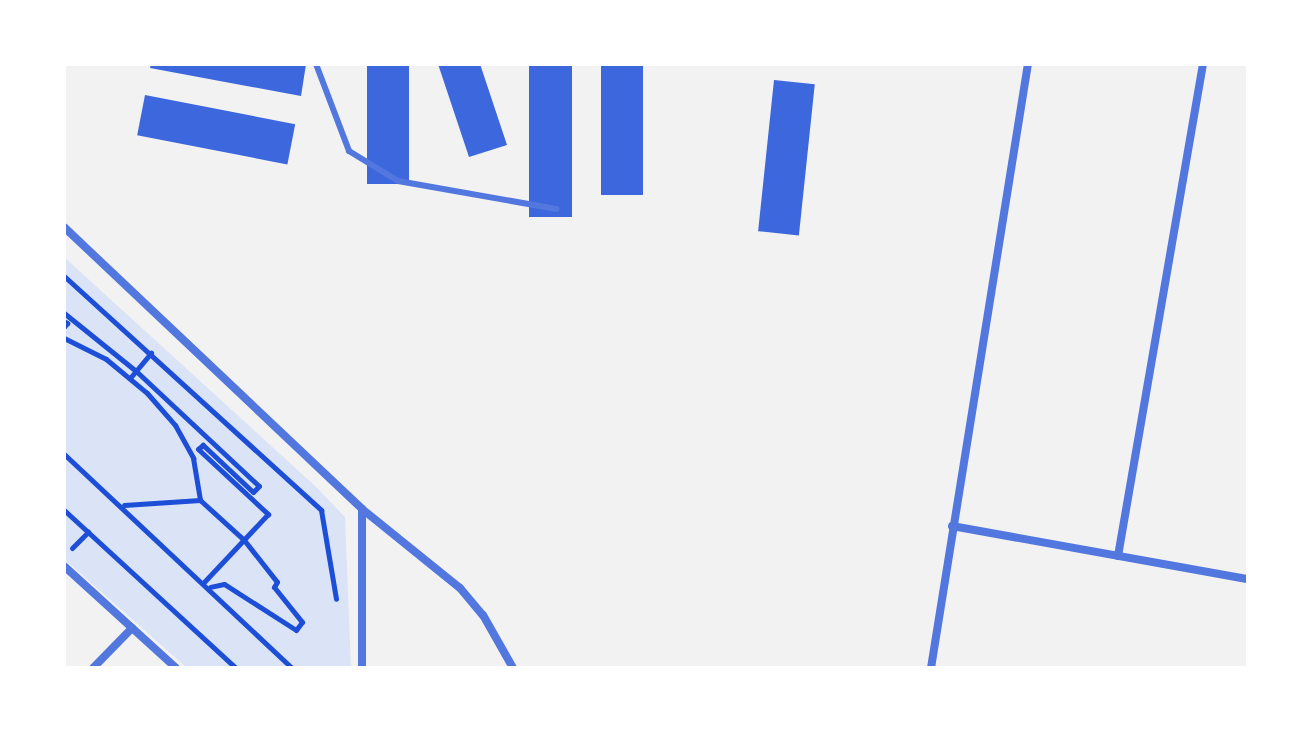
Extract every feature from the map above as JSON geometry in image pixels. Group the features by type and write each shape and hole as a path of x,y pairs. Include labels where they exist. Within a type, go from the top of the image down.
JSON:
{"street":[{"path":"931,668 1028,64"},
{"path":"1118,556 1203,64"},
{"path":"64,227 362,509 460,588 483,615 513,668"},
{"path":"362,509 362,668"},
{"path":"952,526 1248,579"},
{"path":"64,566 176,668"},
{"path":"93,668 132,628"}],"lane":[{"path":"316,64 349,151 398,181 557,209"}],"path":[{"path":"64,276 321,510 337,607"},
{"path":"64,313 136,371 259,486 253,492 203,445 198,449 268,514 206,585"},
{"path":"64,321 67,323 64,327"},
{"path":"64,338 106,359 163,410 185,441 198,479 200,500 244,540 277,582 274,587 302,622 296,630 224,584 206,585"},
{"path":"130,378 151,353"},
{"path":"64,454 123,506 292,668"},
{"path":"123,506 200,500"},
{"path":"64,510 236,668"}],"shaded area":[{"path":"64,257 314,485 345,517 351,668 187,668 64,559"}],"building":[{"path":"151,64 306,64 301,96 150,68"},
{"path":"367,64 409,64 409,184 367,184"},
{"path":"438,64 480,64 507,145 469,157"},
{"path":"529,64 572,64 572,217 529,217"},
{"path":"601,64 643,64 643,195 601,195"},
{"path":"774,80 815,84 799,235 758,231"},
{"path":"145,95 295,124 287,164 137,135"}]}
